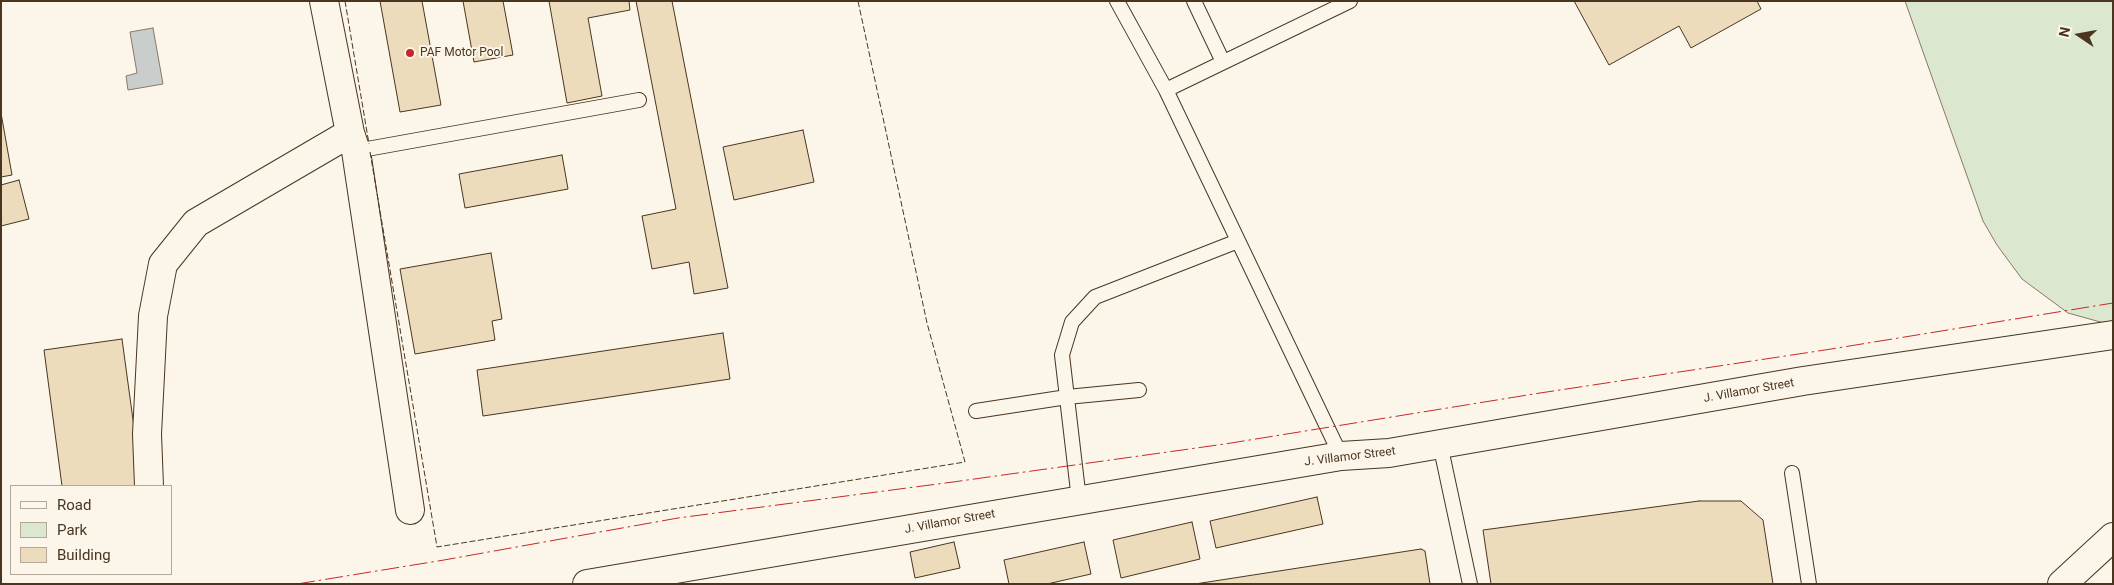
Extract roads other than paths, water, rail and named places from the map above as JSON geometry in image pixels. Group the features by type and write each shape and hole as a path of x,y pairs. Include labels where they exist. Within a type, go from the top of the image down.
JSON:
{"street":[{"path":"324,1 353,142 410,510"},
{"path":"149,485 147,434 153,316 164,264 196,223 278,177 353,142"},
{"name":"J. Villamor Street","path":"587,584 1341,456 1389,453 1803,382 2113,335"},
{"path":"2062,584 2113,537"}],"lane":[{"path":"1118,1 1166,90 1341,456"},
{"path":"1194,1 1223,62"},
{"path":"1166,90 1350,1"},
{"path":"353,142 639,100"},
{"path":"1079,500 1062,355 1072,322 1095,297 1238,241"},
{"path":"976,411 1067,397 1139,390"},
{"path":"1440,444 1470,584"},
{"path":"1792,473 1809,584"}],"place":[{"name":"PAF Motor Pool","path":"410,53"}]}
